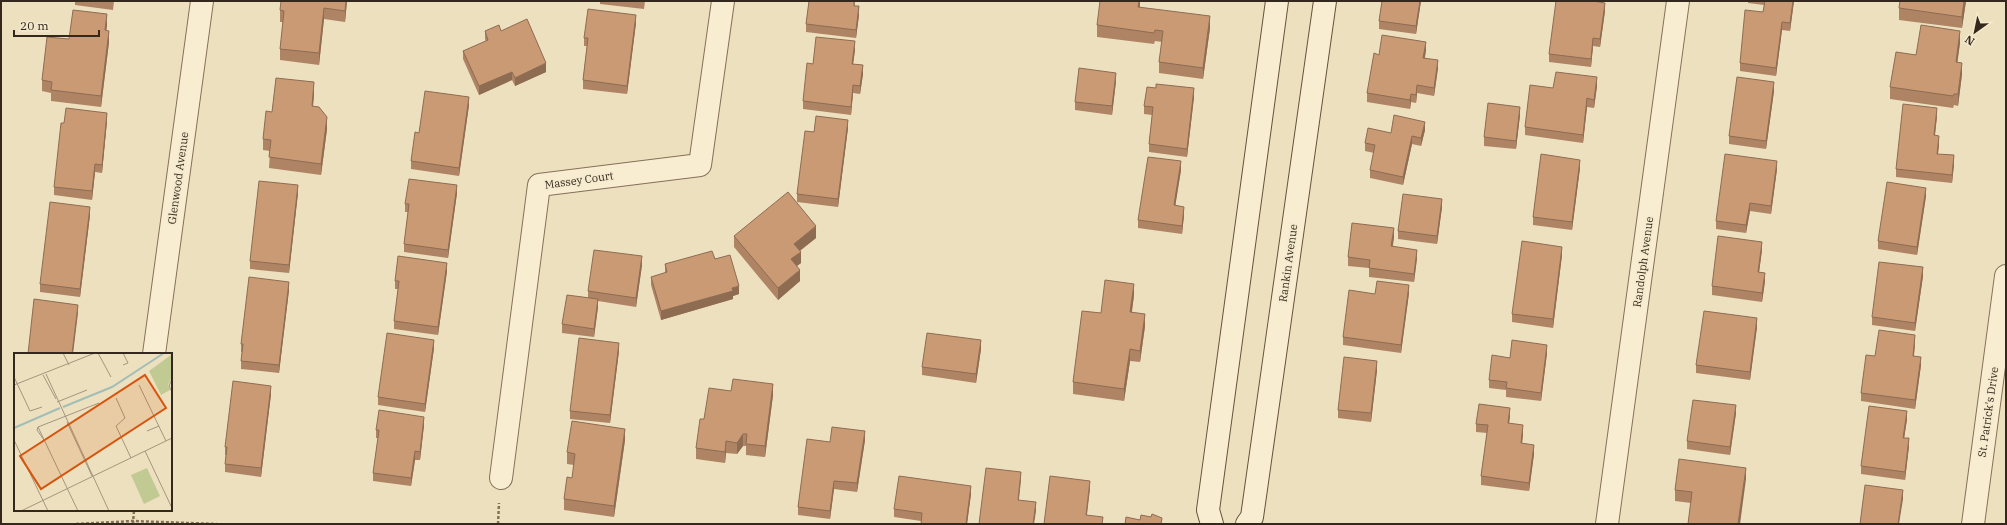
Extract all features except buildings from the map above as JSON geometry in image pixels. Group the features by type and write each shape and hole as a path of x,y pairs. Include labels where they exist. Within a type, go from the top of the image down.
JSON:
{"street":[{"name":"Glenwood Avenue","path":"154,353 202,1"},
{"name":"Massey Court","path":"501,478 539,185 700,165 723,1"},
{"path":"1212,524 1208,510 1277,1"},
{"name":"Rankin Avenue","path":"1247,524 1252,517 1325,1"},
{"name":"Randolph Avenue","path":"1608,524 1678,1"},
{"name":"St. Patrick's Drive","path":"1973,524 2006,276"}],"path":[{"path":"133,522 134,511"},
{"path":"498,518 498,524"},
{"path":"76,524 133,522 217,524"}]}
